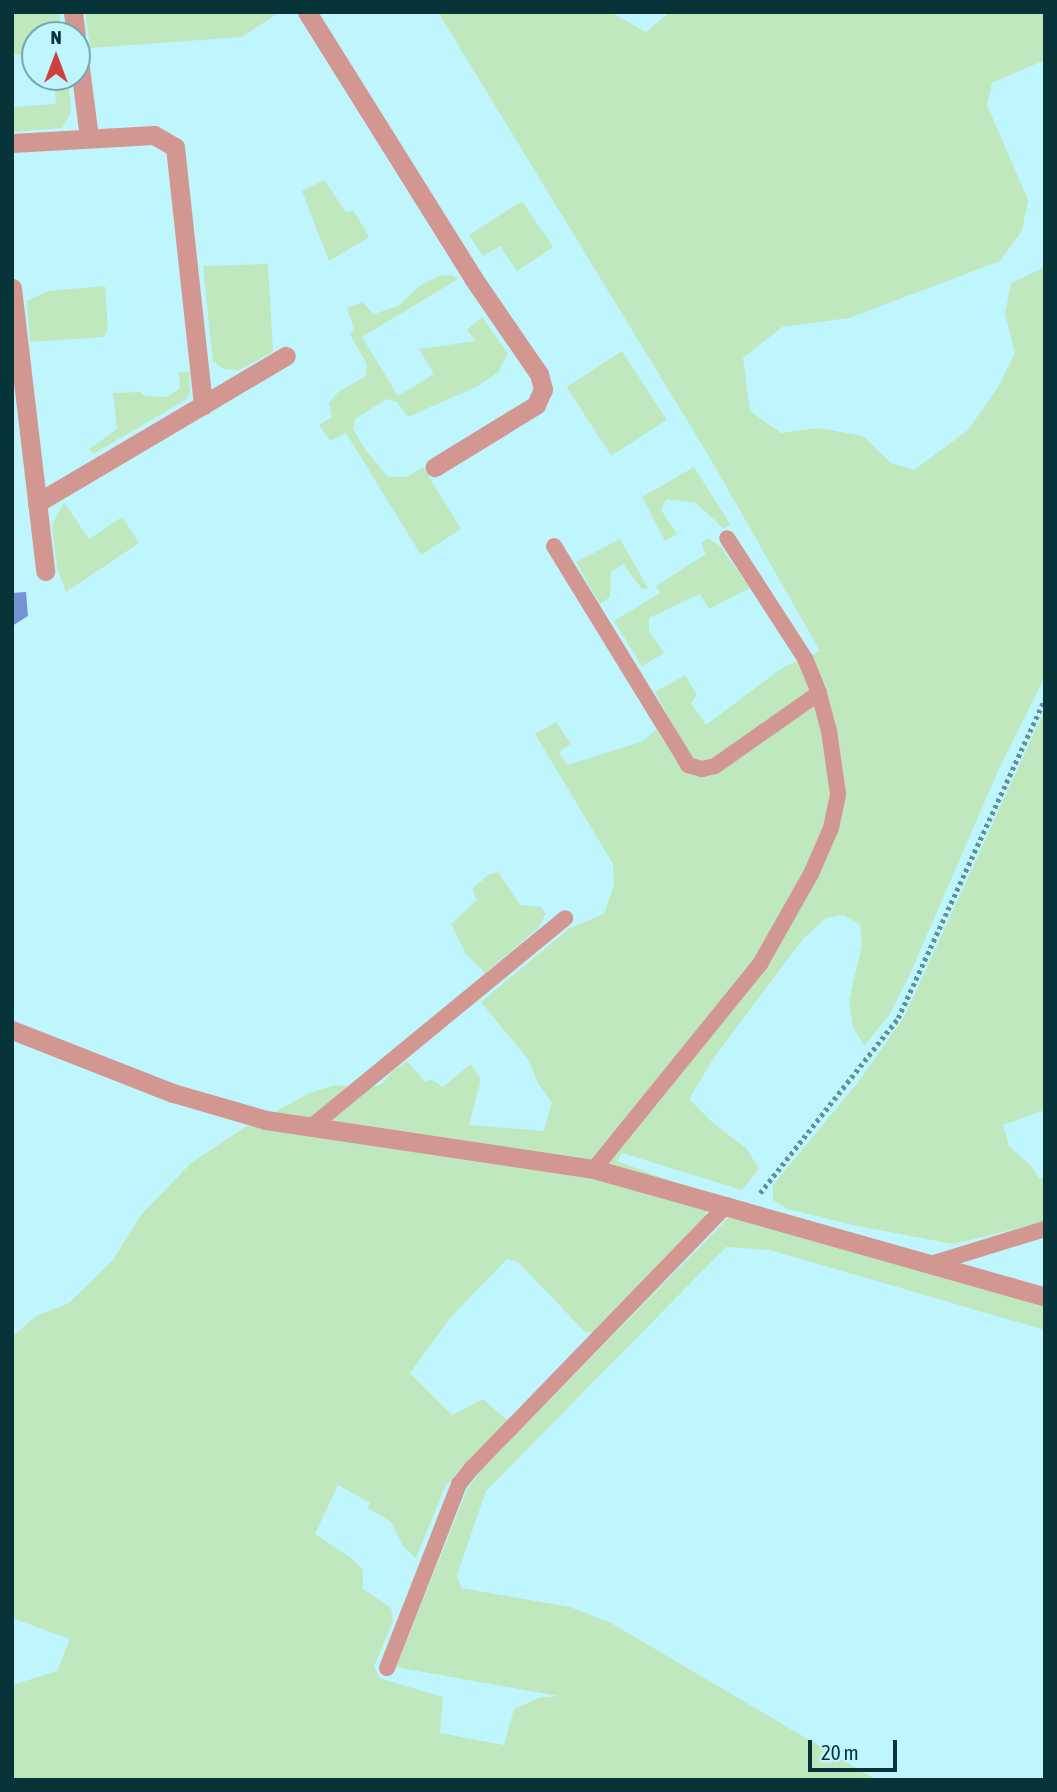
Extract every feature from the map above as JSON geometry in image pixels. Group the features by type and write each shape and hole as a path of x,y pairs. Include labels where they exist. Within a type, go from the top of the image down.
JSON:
{"street":[{"path":"307,12 473,278 539,374 543,389 536,405 435,467"},
{"path":"83,91 89,138"},
{"path":"12,144 154,135 175,147 203,405"},
{"path":"12,288 45,571"},
{"path":"37,503 286,356"},
{"path":"12,1030 173,1093 266,1120 594,1168 1045,1297"}],"lane":[{"path":"594,1168 760,964 811,874 831,828 838,794 829,731 819,693 806,660 727,538"},
{"path":"554,546 688,765 702,769 715,766 819,693"},
{"path":"311,1127 565,918"},
{"path":"387,1668 459,1485 473,1466 727,1205"},
{"path":"931,1264 1045,1229"}],"path":[{"path":"747,1211 779,1166 898,1018 1045,699"}],"green space":[{"path":"12,12 59,12 60,21 21,21 21,54 12,55"},
{"path":"85,12 280,12 242,37 91,48 91,21 86,21"},
{"path":"438,12 610,12 646,32 670,12 1045,14 1045,60 992,83 987,105 1028,200 1022,231 1000,261 849,318 782,327 743,358 750,411 781,433 819,428 863,436 891,463 914,470 968,430 998,387 1015,353 1005,314 1011,283 1045,267 1045,677 998,771 910,974 890,1014 864,1046 853,1027 849,1001 862,944 860,925 843,915 826,918 803,939 715,1056 689,1099 712,1122 747,1149 759,1169 742,1190 622,1153 617,1161 711,1196 703,1223 594,1332 585,1332 518,1262 507,1259 451,1317 410,1373 452,1415 483,1399 508,1421 445,1487 416,1558 403,1546 391,1522 368,1508 370,1503 338,1485 315,1534 351,1558 363,1570 363,1589 391,1608 393,1621 374,1666 379,1678 443,1697 440,1733 504,1745 514,1709 539,1698 558,1696 396,1667 467,1490 481,1470 731,1215 1045,1306 1045,1330 770,1250 726,1247 486,1491 457,1575 461,1588 570,1607 611,1623 877,1780 12,1780 12,1685 57,1671 70,1639 12,1618 12,1337 36,1316 69,1303 113,1260 140,1216 191,1163 242,1129 310,1093 336,1085 363,1089 381,1085 393,1071 407,1061 425,1082 431,1079 443,1087 471,1064 481,1080 469,1125 544,1131 552,1102 539,1085 528,1059 481,1002 570,928 604,914 614,885 613,864 535,734 556,722 571,744 559,752 567,765 641,742 656,730 677,763 686,748 655,692 685,675 697,695 691,703 706,725 782,668 820,651 710,458"},
{"path":"55,91 69,91 71,112 62,128 12,132 12,107 56,104"},
{"path":"324,180 346,212 354,211 369,237 329,261 302,191"},
{"path":"522,201 553,247 517,271 500,246 483,256 469,235"},
{"path":"268,264 273,352 239,370 224,369 213,362 203,266"},
{"path":"452,275 458,279 362,337 398,396 434,374 419,349 476,341 467,330 482,317 508,354 498,372 478,386 408,417 397,402 387,399 355,419 353,428 364,448 388,477 407,477 423,467 461,529 421,555 346,433 330,441 319,425 332,417 329,403 338,392 366,376 367,364 350,335 354,329 347,308 362,302 374,314 398,306 421,285 439,276"},
{"path":"105,286 108,328 104,337 30,342 27,301 48,291"},
{"path":"622,351 667,420 611,456 567,387"},
{"path":"179,372 189,372 190,392 187,399 93,454 89,449 117,429 113,393 140,392 144,396 167,397 180,388"},
{"path":"694,467 730,524 724,529 696,503 666,499 661,510 677,534 665,541 642,497"},
{"path":"64,502 89,539 122,517 139,543 66,592 57,568 52,525"},
{"path":"708,538 720,546 750,588 709,609 700,594 649,618 649,631 664,653 642,666 614,621 660,593 656,586 706,554 701,543"},
{"path":"620,539 648,588 642,589 623,564 611,572 610,597 600,604 576,562"},
{"path":"1045,709 1045,1110 1003,1125 1009,1146 1032,1167 1039,1178 1045,1178 1045,1222 953,1244 853,1225 788,1209 773,1200 773,1185 859,1081 904,1017"},
{"path":"498,872 520,905 541,907 546,914 538,928 485,973 466,954 451,924 477,900 472,889 488,875"}],"water":[{"path":"26,592 28,616 12,626 12,593"}]}
